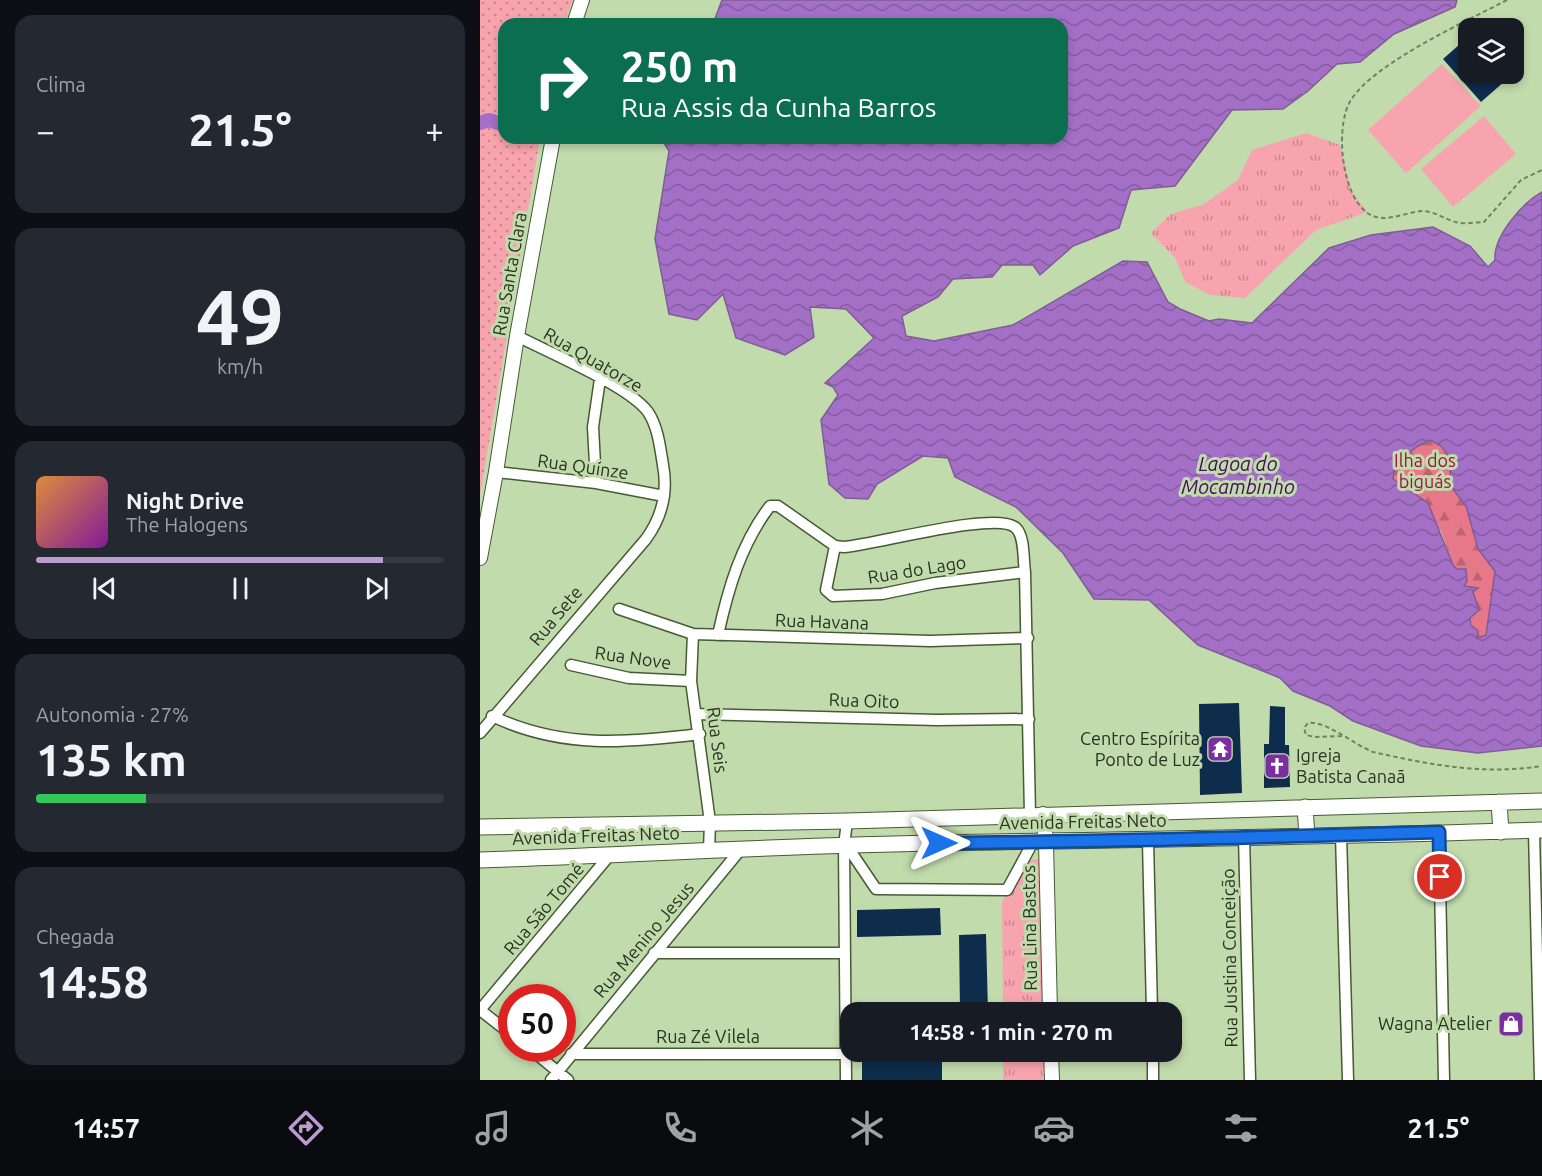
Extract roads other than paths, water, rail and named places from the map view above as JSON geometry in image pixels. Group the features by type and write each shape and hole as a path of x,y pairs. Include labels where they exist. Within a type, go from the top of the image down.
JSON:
{"main road":[{"name":"Avenida Freitas Neto","path":"480,827 847,821 1542,801"},
{"path":"1499,802 1501,832"},
{"path":"1305,807 1307,836"},
{"name":"Avenida Freitas Neto","path":"480,860 846,846 1538,831"}],"street":[{"path":"576,18 582,0"},
{"name":"Rua Santa Clara","path":"480,558 517,336 553,144"},
{"name":"Rua Quatorze","path":"517,336 629,395 648,412 658,433 665,477 659,521"},
{"path":"596,483 593,427 600,379"},
{"name":"Rua Quinze","path":"496,472 596,483 664,496"},
{"path":"718,635 738,561 770,506 778,506 835,546"},
{"name":"Rua Sete","path":"480,733 659,521"},
{"name":"Rua do Lago","path":"1025,572 935,583 882,594 833,596 826,590 835,546 854,546 1000,521 1015,527 1020,535 1025,572 1029,719 1037,814"},
{"name":"Rua Havana","path":"619,609 693,634 930,641 1028,638"},
{"name":"Rua Seis","path":"693,634 691,681 700,734 710,822 709,851"},
{"name":"Rua Nove","path":"571,665 629,678 691,681"},
{"name":"Rua Oito","path":"697,714 937,720 1029,719"},
{"path":"492,716 536,734 603,743 700,734"},
{"name":"Rua Lina Bastos","path":"1037,814 1049,1002"},
{"path":"845,1002 847,821"},
{"path":"1538,831 1540,1080"},
{"path":"1439,832 1444,1080"},
{"path":"1341,835 1348,1080"},
{"name":"Rua Justina Conceição","path":"1244,836 1250,1080"},
{"path":"1148,841 1152,1002"},
{"path":"846,846 876,889 1007,890 1040,842"},
{"name":"Rua Menino Jesus","path":"576,1048 741,849"},
{"name":"Rua São Tomé","path":"480,1010 609,856"},
{"path":"654,953 845,953"},
{"path":"480,1010 498,1024"},
{"name":"Rua Zé Vilela","path":"576,1054 840,1053"},
{"path":"542,1062 554,1076 568,1080"},
{"name":"Rua Menino Jesus","path":"554,1076 565,1062"},
{"path":"845,1062 846,1080"},
{"path":"1051,1062 1052,1080"},
{"path":"1153,1062 1153,1080"}],"water":[{"name":"Lagoa do Mocambinho","path":"722,0 1457,0 1455,7 1394,34 1360,62 1337,64 1308,91 1283,109 1232,110 1175,186 1131,190 1119,228 1073,246 1040,275 1033,265 1002,265 992,277 953,279 938,297 902,316 906,336 934,341 1013,325 1123,261 1147,262 1168,302 1180,309 1209,321 1219,319 1252,323 1329,248 1371,235 1433,227 1470,246 1488,267 1495,260 1499,241 1510,222 1526,204 1542,192 1542,746 1478,753 1421,746 1353,721 1330,706 1293,691 1280,678 1198,645 1149,600 1094,599 1063,553 1016,507 955,477 948,458 923,456 877,484 868,499 845,498 829,484 821,420 838,395 833,387 825,383 874,338 846,309 810,307 814,337 785,355 736,338 723,294 697,320 669,314 655,239 669,151 665,144 1068,144 1068,18 715,18","holes":["1430,440 1441,446 1448,455 1452,488 1466,506 1478,549 1495,571 1486,635 1477,638 1478,631 1471,625 1470,618 1479,610 1473,592 1478,588 1464,586 1467,581 1466,569 1457,569 1453,565 1428,503 1393,479 1395,464 1418,446"]}],"waterway":[{"path":"480,123 489,120 498,123"}],"place":[{"name":"Centro Espírita Ponto de Luz","path":"1220,749"},
{"name":"Igreja Batista Canaã","path":"1277,766"},
{"name":"Wagna Atelier","path":"1511,1024"}],"park label":[{"name":"Ilha dos biguás","path":"1425,471"}]}
